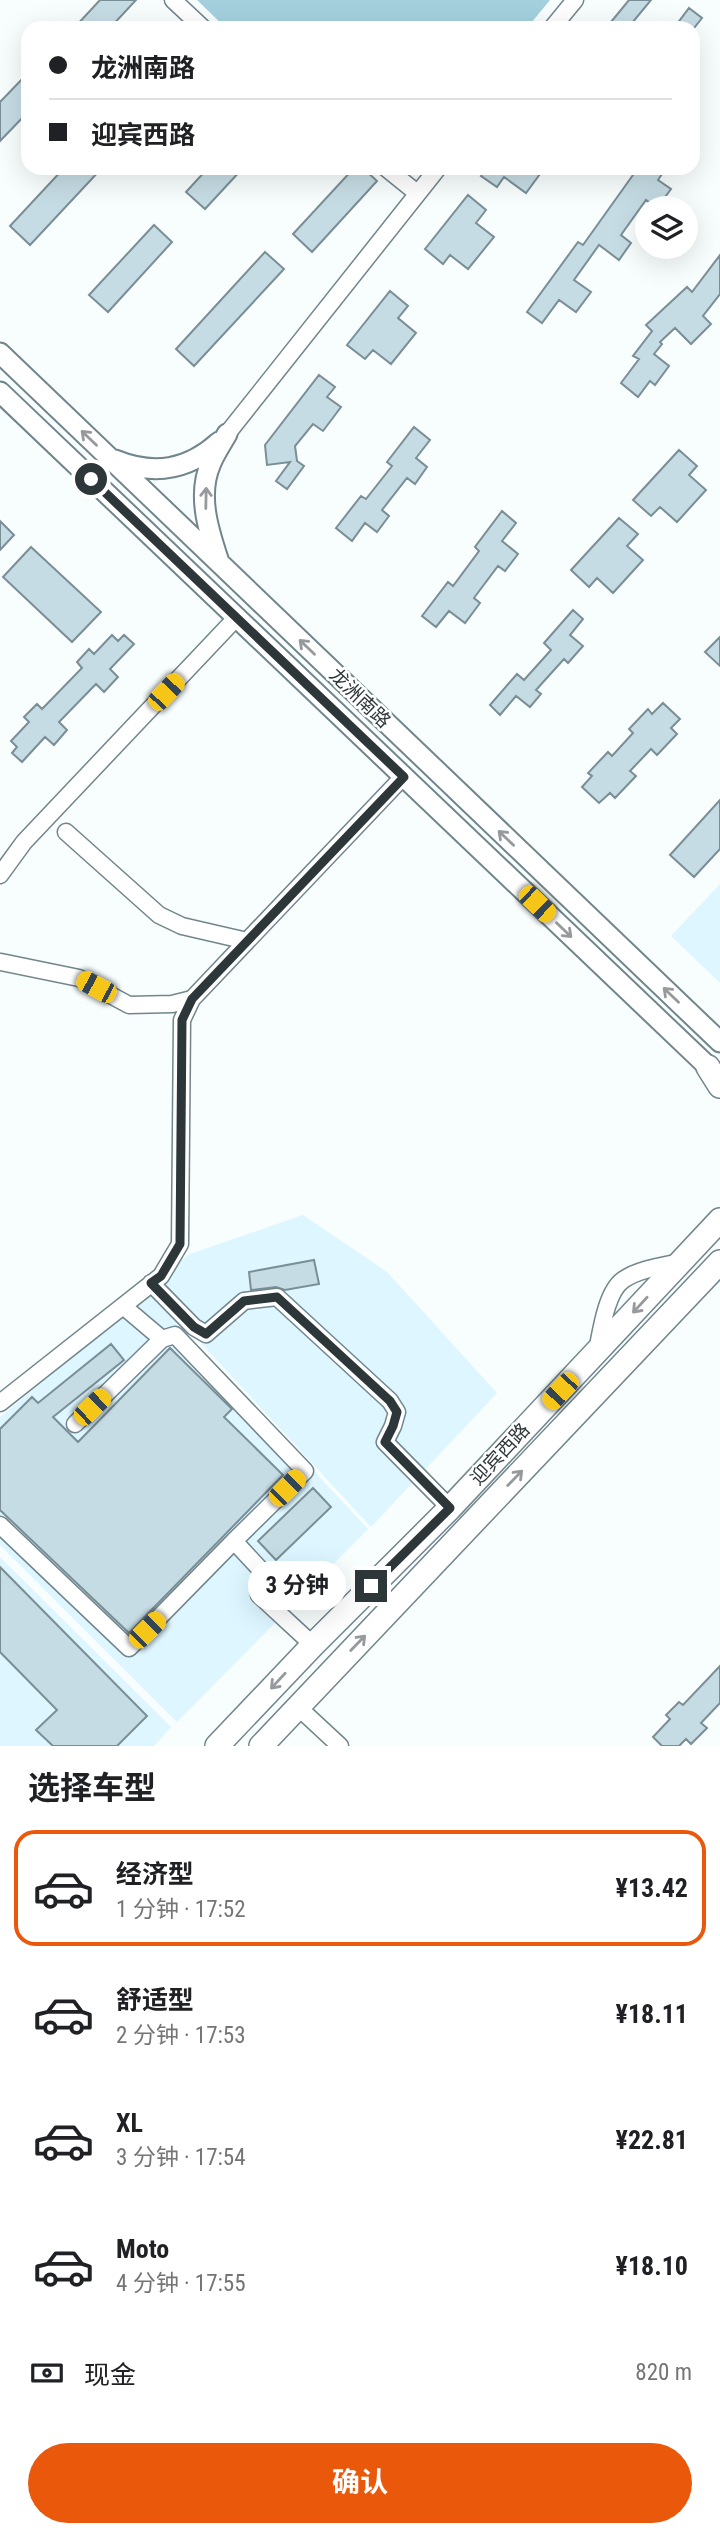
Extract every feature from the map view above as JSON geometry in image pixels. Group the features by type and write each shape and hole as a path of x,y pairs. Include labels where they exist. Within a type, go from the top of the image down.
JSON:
{"highway":[{"name":"迎宾西路","path":"217,1746 450,1508 720,1220"},
{"name":"迎宾西路","path":"261,1746 720,1262"}],"main road":[{"name":"龙洲南路","path":"0,353 720,1042"},
{"name":"龙洲南路","path":"0,392 716,1077"},
{"path":"110,458 130,466 159,469 180,467 203,456 227,434"},
{"path":"220,564 206,523 205,494 210,465 227,434"}],"street":[{"path":"173,0 196,21"},
{"path":"558,21 575,0"},
{"path":"395,175 417,193"},
{"path":"227,434 432,175"},
{"path":"0,874 24,842 237,617"},
{"path":"0,1403 161,1276 180,1244 182,1020 192,999 404,777"},
{"path":"66,832 159,915 182,926 247,941"},
{"path":"1,962 79,978 129,1005 172,1004 192,999"},
{"path":"151,1283 194,1327 206,1334 244,1301 277,1297 390,1401 397,1412 385,1442 450,1508"},
{"path":"123,1306 162,1339"},
{"path":"0,1525 130,1648 305,1471 175,1335 162,1339 75,1424"},
{"path":"234,1541 271,1581 259,1595 313,1645"},
{"path":"298,1707 340,1746"}],"shaded area":[{"path":"197,0 550,0 533,21 219,21"},
{"path":"720,884 720,983 671,936"},
{"path":"303,1215 387,1272 497,1393 371,1527 152,1290 187,1255"},
{"path":"149,1294 368,1529 177,1722 0,1545 0,1417"},
{"path":"0,1557 171,1727 154,1746 0,1746"}],"building":[{"path":"100,0 136,0 116,21 80,21"},
{"path":"629,0 651,0 634,21 612,21"},
{"path":"689,8 702,18 700,21 679,21"},
{"path":"21,80 21,119 0,141 0,102"},
{"path":"57,175 95,175 30,245 10,226"},
{"path":"202,175 237,175 205,209 186,192"},
{"path":"348,175 371,175 377,181 312,252 293,234"},
{"path":"539,175 526,193 504,177 497,187 481,176"},
{"path":"633,175 661,175 658,180 671,189 666,196 635,196 635,215 621,235 631,243 619,260 599,245 574,280 591,292 576,312 559,300 542,323 527,312 578,242 583,245"},
{"path":"468,195 486,210 476,223 494,237 468,269 450,255 443,264 425,249"},
{"path":"154,225 172,242 108,312 89,295"},
{"path":"265,252 284,269 194,366 176,349"},
{"path":"720,255 720,294 703,316 711,324 691,344 675,328 660,342 662,344 654,354 669,366 655,385 650,381 638,397 621,383 639,359 633,356 652,331 646,325 687,287 692,292"},
{"path":"390,291 408,306 398,318 416,333 391,364 373,350 365,359 347,345"},
{"path":"319,375 335,387 327,397 341,407 323,431 313,424 295,446 297,461 304,466 287,489 276,481 290,462 267,465 265,445"},
{"path":"414,427 430,440 416,458 427,467 415,484 407,478 382,510 389,516 377,532 365,523 352,541 336,528 361,496 366,499 392,466 387,462"},
{"path":"679,450 697,466 689,475 706,490 677,522 660,507 651,516 633,500"},
{"path":"502,511 516,523 502,541 518,554 505,571 498,566 474,598 480,603 465,623 449,611 436,627 422,616 448,582 453,586 479,551 475,547"},
{"path":"619,518 638,534 627,546 643,560 613,593 597,578 589,587 571,570"},
{"path":"0,521 14,535 0,550"},
{"path":"31,547 101,612 72,642 3,577"},
{"path":"573,610 583,619 570,635 583,646 568,663 564,659 536,690 541,694 530,707 516,696 500,715 490,705 517,674 524,680 551,650 544,643"},
{"path":"112,635 118,641 124,635 134,644 110,669 118,677 104,692 96,684 59,722 67,730 54,745 45,737 22,762 12,753 17,747 11,741 29,722 24,717 37,704 42,709 82,668 77,662 89,649 94,654"},
{"path":"720,637 720,666 705,652"},
{"path":"663,703 680,719 671,728 677,734 657,755 651,749 630,771 636,776 615,798 610,793 599,803 582,787 592,776 588,773 608,752 612,756 633,733 629,729 648,709 652,714"},
{"path":"720,800 720,849 694,877 670,855"},
{"path":"314,1260 319,1284 285,1290 276,1287 251,1290 249,1272"},
{"path":"111,1344 124,1360 53,1417 78,1442 170,1348 232,1409 224,1417 283,1475 129,1633 0,1510 0,1429 32,1397 38,1403"},
{"path":"313,1488 331,1507 276,1560 258,1541"},
{"path":"0,1567 147,1716 117,1746 53,1746 36,1730 57,1710 0,1652"},
{"path":"720,1666 720,1703 701,1723 707,1728 691,1744 686,1739 679,1746 662,1746 653,1737 670,1719 666,1715 679,1702 683,1705"}],"route":[{"path":"91,479 404,777 192,999 182,1020 180,1244 161,1276 151,1283 194,1327 206,1334 244,1301 277,1297 390,1401 397,1412 385,1442 450,1508 371,1586"}]}
